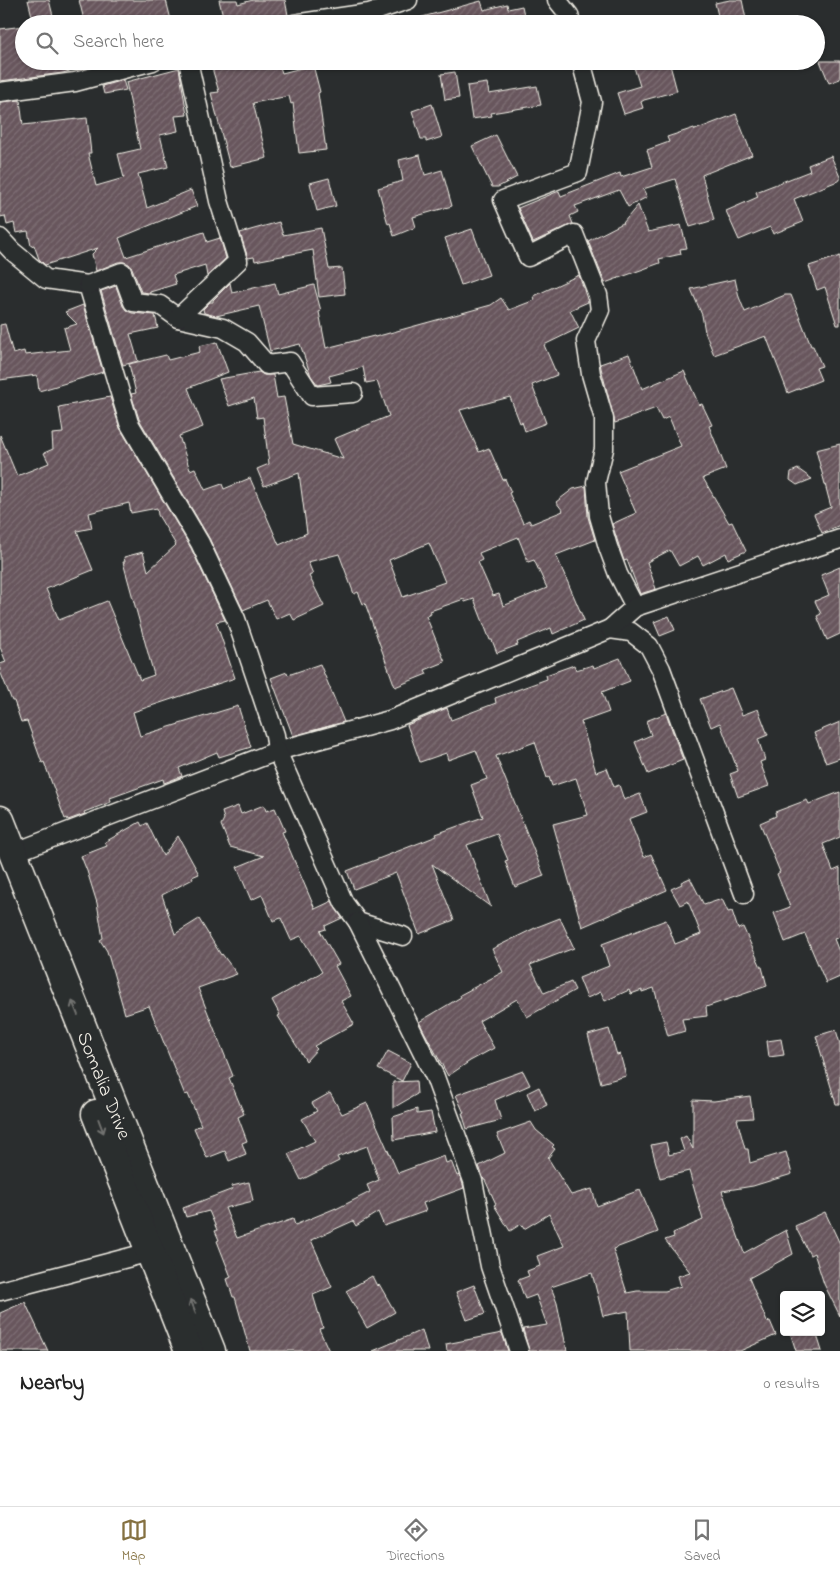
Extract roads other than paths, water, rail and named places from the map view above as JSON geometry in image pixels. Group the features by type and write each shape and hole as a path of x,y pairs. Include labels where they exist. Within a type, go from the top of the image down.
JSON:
{"main road":[{"name":"Somalia Drive","path":"0,820 6,860 150,1252 189,1351"},
{"name":"Somalia Drive","path":"6,860 211,1351"}],"street":[{"path":"355,15 369,13 408,0"},
{"path":"557,0 569,15"},
{"path":"0,92 75,82 120,70"},
{"path":"178,318 238,261 219,201 190,70"},
{"path":"583,70 592,102 578,172 503,200 528,257 574,234 598,295 600,310 586,341 591,374 604,419 604,449 596,482 599,516 618,574 635,607"},
{"path":"0,238 12,251 46,279 88,285 122,272 133,302 160,305 178,318 223,328 247,342 267,365 290,362 312,396 353,393"},
{"path":"88,285 129,422 200,543 236,619 275,734 276,751 344,903 358,922 434,1077 473,1181 490,1266 519,1351"},
{"path":"6,860 276,751 390,720 610,629 635,607 840,538"},
{"path":"610,629 631,632 649,646 661,669 744,894"},
{"path":"358,922 403,936"},
{"path":"0,1291 150,1252"}]}
